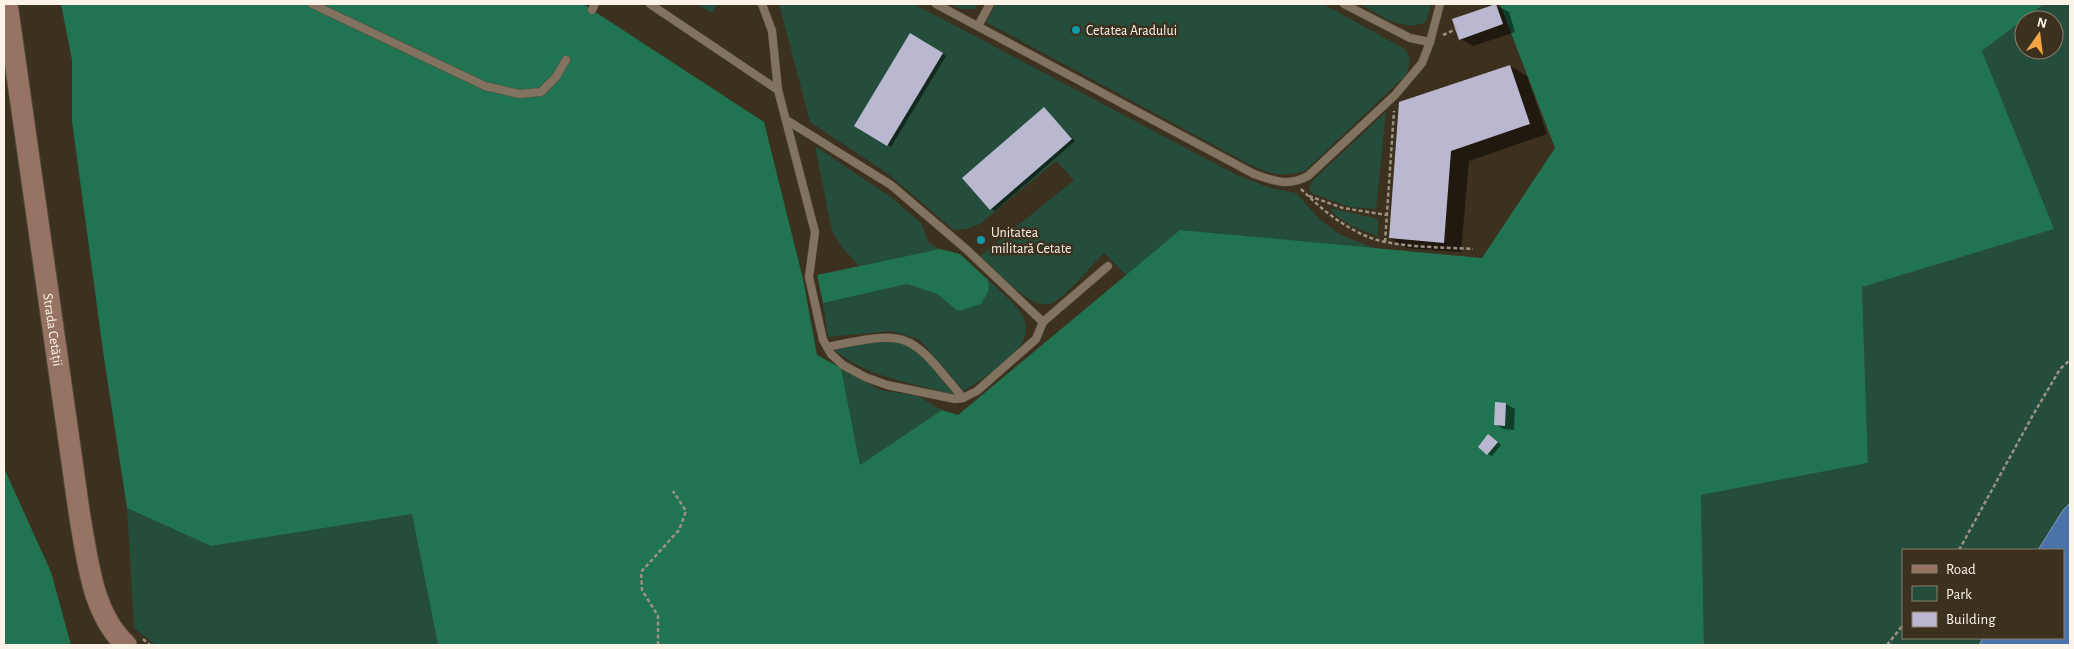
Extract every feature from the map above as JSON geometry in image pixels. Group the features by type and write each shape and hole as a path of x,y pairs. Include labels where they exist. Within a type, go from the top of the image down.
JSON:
{"main road":[{"name":"Strada Cetății","path":"7,4 80,518 95,593 104,614 126,645"}],"lane":[{"path":"312,4 485,86 519,94 540,92 556,76 566,60"},
{"path":"650,4 778,90"},
{"path":"762,4 772,31 778,90 788,121 815,232 809,276 824,340 827,347 843,365 887,385 955,399 963,398 977,390 1036,339 1043,322 1108,266"},
{"path":"936,4 1254,174 1277,181 1294,183 1308,176 1395,95 1422,63 1430,42 1440,4"},
{"path":"978,26 990,4"},
{"path":"1344,4 1410,38 1430,42"},
{"path":"788,121 891,185 966,250 1043,322"},
{"path":"827,347 874,337 902,338 916,344 927,354 963,398"}],"path":[{"path":"1385,242 1388,224 1395,95"},
{"path":"1294,183 1328,215 1367,237 1385,242 1473,249"},
{"path":"1307,196 1343,208 1387,215"},
{"path":"1960,549 2033,415 2060,369 2070,360"},
{"path":"658,645 658,616 642,590 641,572 679,530 686,511 673,491"},
{"path":"1887,645 1902,626"}],"green space":[{"path":"61,4 583,4 764,122 803,279 817,355 841,368 860,465 942,410 958,415 1180,230 1482,258 1555,148 1500,4 2044,4 2036,10 2014,10 2014,27 1982,51 2054,229 1862,287 1868,463 1701,495 1704,645 438,645 412,514 211,546 127,508 103,351 72,121 72,60"},
{"path":"697,4 718,4 712,13"},
{"path":"779,4 914,4 1235,174 1270,188 1296,193 1319,219 1341,235 1379,250 1180,230 1126,275 1104,253 1061,297 1046,305 1037,303 1026,297 1005,280 980,256 1074,180 1056,161 980,224 966,229 954,230 887,173 810,122"},
{"path":"950,4 979,4 974,9 960,9"},
{"path":"996,4 1323,4 1405,49 1409,65 1405,76 1305,171 1275,174 1247,163 986,22"},
{"path":"1360,4 1431,4 1426,22 1409,25 1392,21"},
{"path":"2044,4 2070,4 2070,503 2063,510 2039,549 1902,549 1902,639 1982,639 1979,645 1704,645 1701,495 1868,463 1862,287 2054,229 1982,51 2014,27 2014,60 2064,60 2064,10 2036,10"},
{"path":"1386,112 1376,209 1350,207 1311,193 1309,187 1313,180"},
{"path":"815,146 888,195 921,223 929,243 940,249 859,266 842,247 832,231"},
{"path":"1329,208 1378,219 1378,236 1345,222"},
{"path":"940,249 960,254 988,280 989,290 981,304 958,311 937,294 907,284 823,303 817,275"},
{"path":"987,279 1018,309 1025,322 1025,335 1020,346 1011,357 964,391 919,339 891,331 828,337 823,303 907,284 937,294 958,311"},
{"path":"878,340 892,341 914,350 931,365 955,395 877,374 848,360 834,350"},
{"path":"841,368 880,390 918,396 942,410 860,465"},
{"path":"4,468 51,572 71,645 4,645"},
{"path":"127,508 211,546 412,514 438,645 156,645 134,628"}],"water":[{"path":"2070,503 2070,645 1979,645 1982,639 2064,639 2064,549 2039,549 2063,510"}],"building":[{"path":"1496,4 1503,24 1459,40 1452,19"},
{"path":"910,33 943,53 887,146 854,126"},
{"path":"1510,65 1530,124 1451,151 1444,243 1389,238 1399,102"},
{"path":"1044,107 1072,139 990,210 962,178"},
{"path":"1495,402 1506,403 1505,426 1494,425"},
{"path":"1488,434 1498,442 1487,455 1478,447"}],"place":[{"name":"Cetatea Aradului","path":"1076,30"},
{"name":"Unitatea militară Cetate","path":"981,240"}]}
